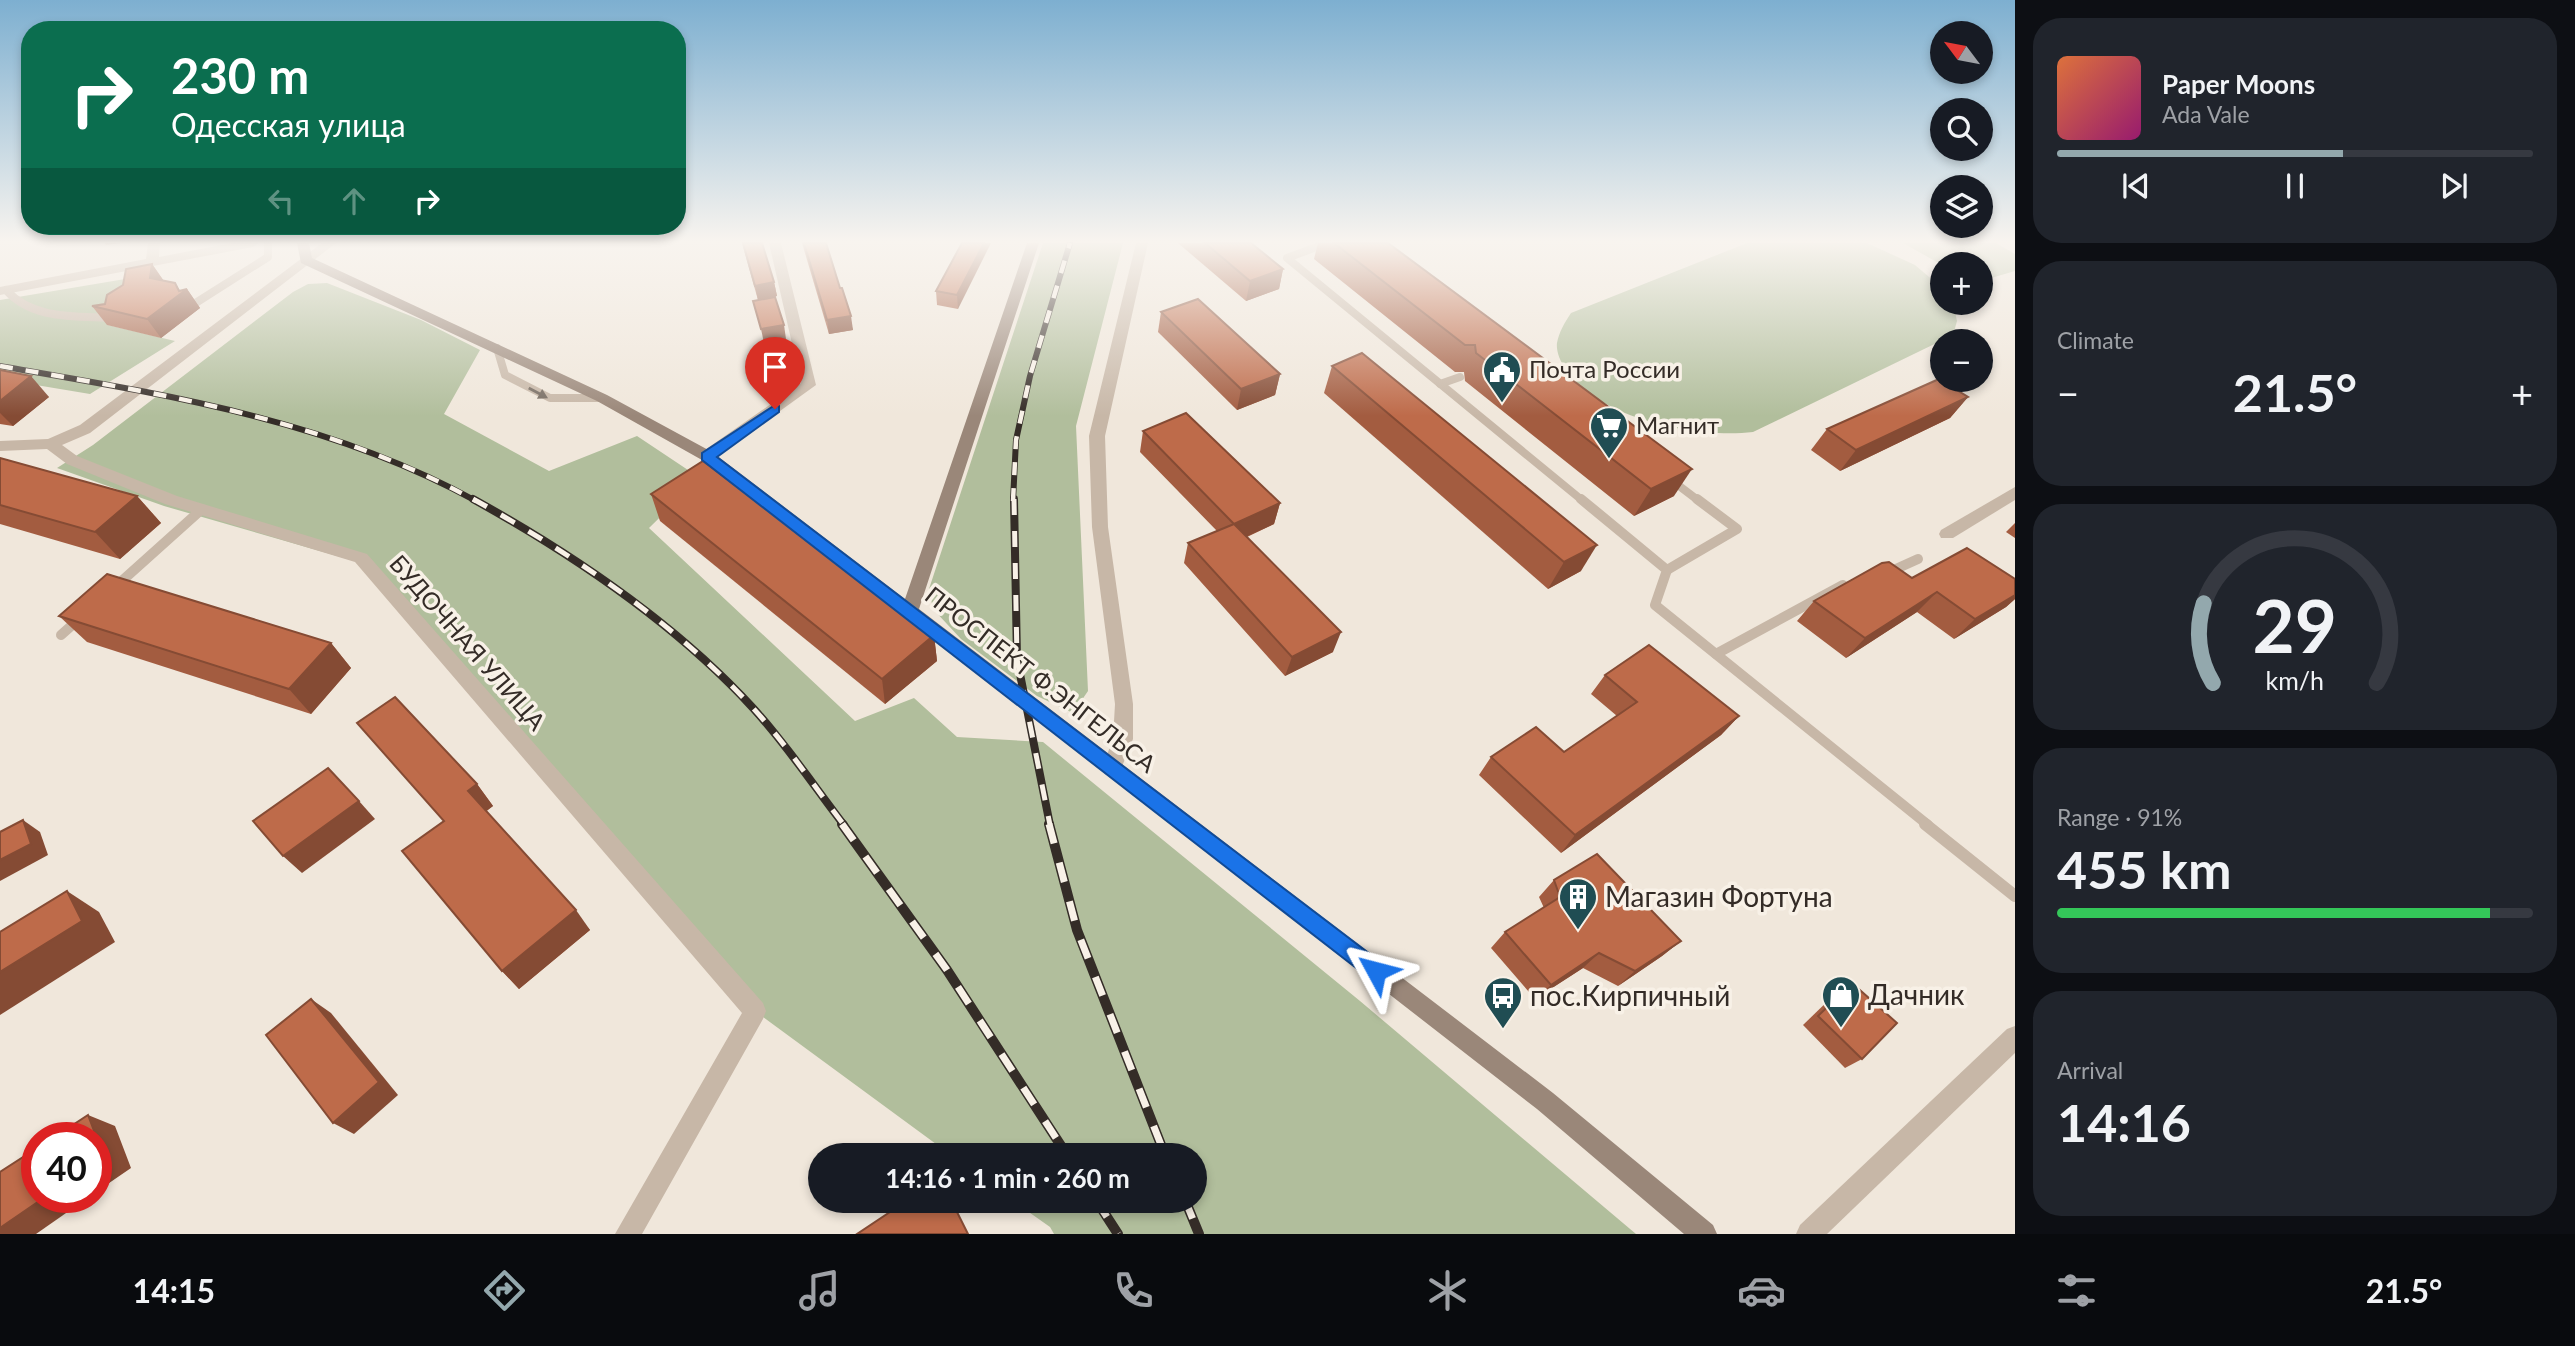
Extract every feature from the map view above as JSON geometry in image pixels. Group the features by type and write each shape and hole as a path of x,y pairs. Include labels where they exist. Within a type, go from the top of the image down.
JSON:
{"street":[{"path":"7,447 50,444 85,429 245,301"},
{"name":"ПРОСПЕКТ Ф.ЭНГЕЛЬСА","path":"402,301 602,398 707,456 1545,1101 1703,1234"},
{"path":"707,456 809,385 789,301"},
{"path":"910,611 1015,301"},
{"path":"1112,768 1123,739 1124,704 1100,527 1097,436 1129,301"},
{"name":"БУДОЧНАЯ УЛИЦА","path":"50,444 72,460 202,509 361,558 755,1011 628,1234"},
{"path":"1947,534 2015,493"},
{"path":"1809,1234 2015,1037"}],"lane":[{"path":"13,301 53,314 116,318"},
{"path":"194,304 199,301"},
{"path":"1339,301 1667,570"},
{"path":"1440,384 1460,377"},
{"path":"1662,473 1737,530 1667,570 1655,604 2015,896"},
{"path":"101,599 202,509"},
{"path":"1871,575 1890,573 1918,559"},
{"path":"1716,654 1849,582"},
{"path":"61,635 91,608"}],"green space":[{"path":"0,301 125,301 108,325 175,341 90,394 0,379"},
{"path":"282,301 372,301 421,320 480,350 444,414 549,471 637,436 700,478 649,528 855,721 914,698 957,737 1043,742 1360,1001 1636,1234 1054,1234 1050,1227 1030,1213 1207,1213 1207,1143 935,1143 755,1011 358,562 164,506 57,468 93,445"},
{"path":"1024,301 1108,301 1076,426 1088,691 1073,713 1037,696 961,639 933,609 929,589"},
{"path":"1602,301 1930,301 1930,315 1956,315 1957,321 1955,329 1930,329 1930,346 1753,432 1730,433 1704,432 1650,422 1624,413 1600,400 1580,386 1565,368 1557,349 1561,331 1571,313"}],"building":[{"path":"106,301 172,301 147,319 92,306 105,304"},
{"path":"753,301 776,301 784,325 761,329"},
{"path":"821,301 846,301 851,316 827,320"},
{"path":"1200,301 1280,374 1241,389 1161,312"},
{"path":"1408,301 1465,301 1692,469 1651,489 1476,353 1475,345 1465,345"},
{"path":"1362,353 1597,545 1564,562 1332,366"},
{"path":"0,370 31,376 0,401"},
{"path":"1930,383 1930,392 1960,392 1968,397 1856,450 1827,429"},
{"path":"1186,413 1280,503 1234,524 1143,431"},
{"path":"0,458 137,496 95,532 0,505"},
{"path":"703,461 934,635 882,679 651,494"},
{"path":"1234,524 1341,632 1292,657 1188,543"},
{"path":"1967,548 2015,579 2015,595 1975,619 1937,592 1865,638 1814,601 1882,563 1889,562 1912,578"},
{"path":"107,574 331,643 289,689 59,616"},
{"path":"1649,645 1739,716 1575,835 1491,757 1536,727 1564,752 1637,702 1605,675"},
{"path":"395,697 477,784 468,791 576,910 502,971 402,851 444,821 357,723"},
{"path":"328,768 359,801 283,856 253,821"},
{"path":"23,820 31,844 0,860 0,832"},
{"name":"Магазин Фортуна","path":"1597,854 1681,941 1635,971 1599,953 1551,985 1505,932 1560,897 1554,880"},
{"path":"67,891 82,921 0,972 0,932"},
{"path":"1852,983 1897,1023 1862,1059 1818,1016"},
{"path":"311,999 379,1082 333,1123 266,1035"},
{"path":"88,1115 91,1122 77,1122"},
{"path":"21,1158 22,1213 0,1228 0,1172"},
{"path":"888,1213 958,1213 968,1234 857,1234"}],"railway":[{"path":"1013,501 1016,440 1030,376 1053,301"},
{"path":"0,366 184,400 304,430 420,473 476,501"},
{"path":"473,499 585,567 691,647 753,708 844,825"},
{"path":"1014,499 1017,659 1050,825"},
{"path":"842,824 947,970 1059,1143"},
{"path":"1049,824 1077,930 1160,1143"},
{"path":"1104,1213 1118,1234"},
{"path":"1190,1213 1199,1234"}],"place":[{"name":"Почта России","path":"1502,404"},
{"name":"Магнит","path":"1609,460"},
{"name":"Магазин Фортуна","path":"1578,931"},
{"name":"Дачник","path":"1841,1029"},
{"name":"пос.Кирпичный","path":"1503,1030"}],"route":[{"path":"775,409 707,456 1376,971"}]}
